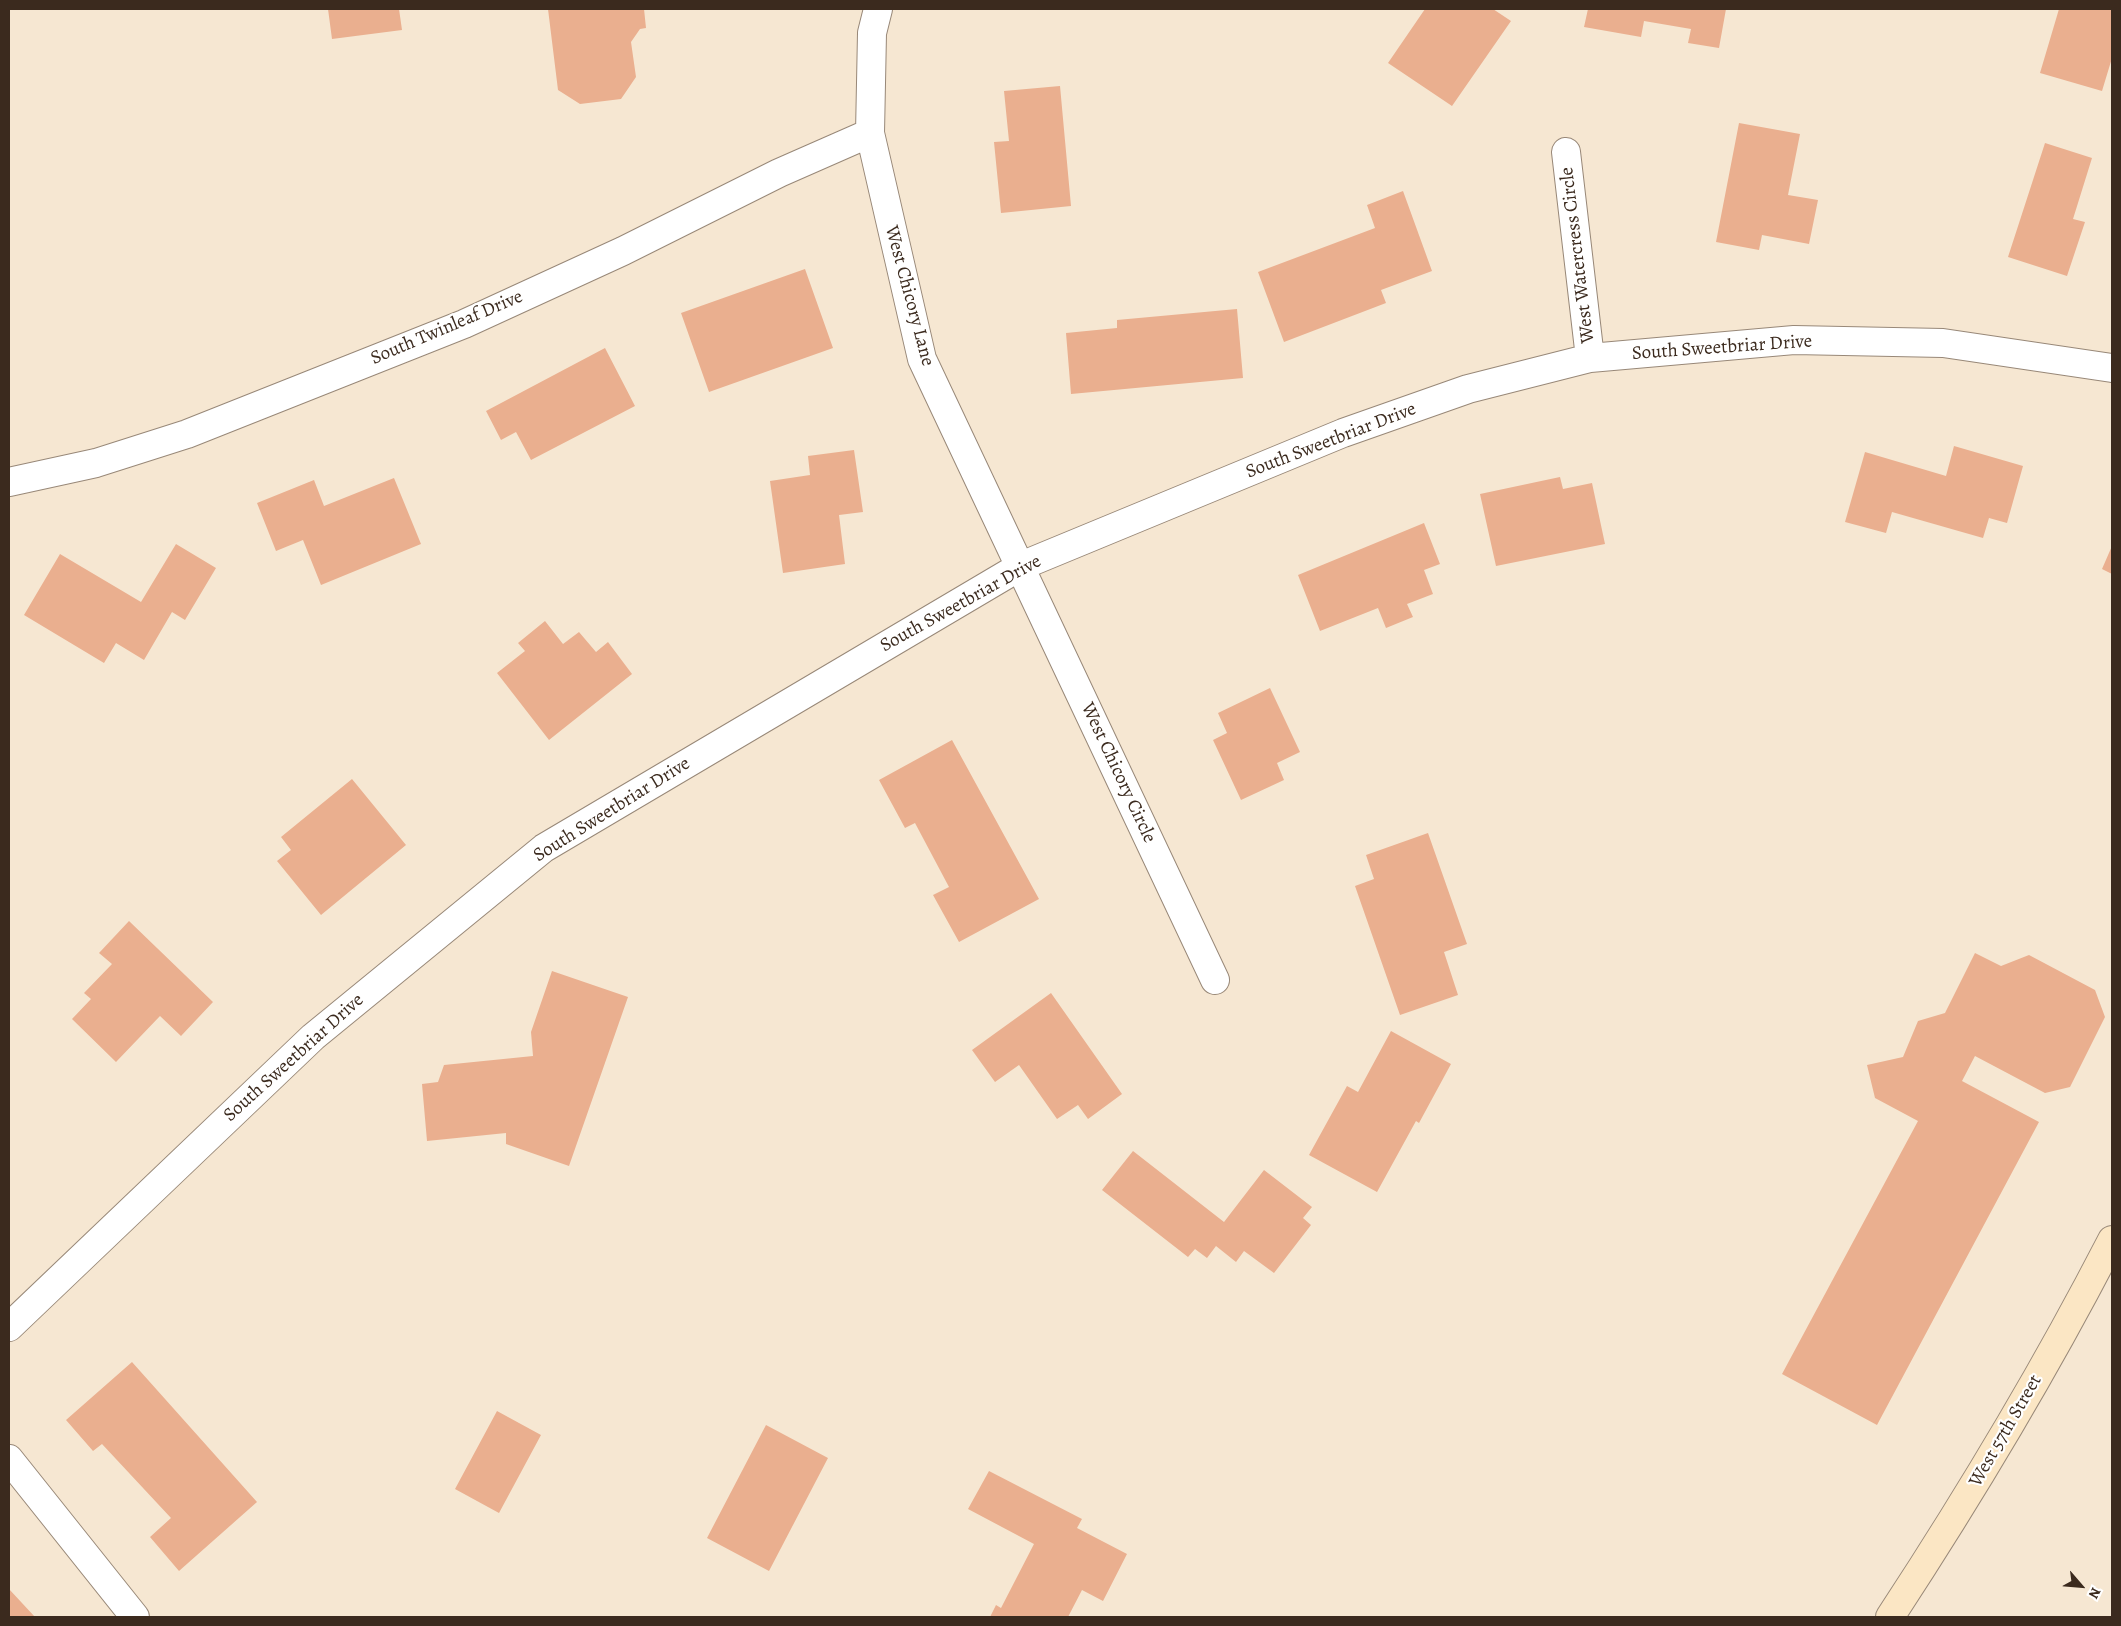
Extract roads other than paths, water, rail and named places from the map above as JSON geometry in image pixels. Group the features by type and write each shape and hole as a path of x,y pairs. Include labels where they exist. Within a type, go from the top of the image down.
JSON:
{"main road":[{"name":"West 57th Street","path":"1890,1617 2007,1430 2074,1314 2112,1240"}],"street":[{"name":"West Chicory Lane","path":"878,9 872,33 870,133 922,359 1021,566"},
{"name":"South Twinleaf Drive","path":"9,482 96,463 187,434 464,324 624,251 780,173 870,133"},
{"name":"West Watercress Circle","path":"1566,152 1590,358"},
{"name":"South Sweetbriar Drive","path":"9,1327 144,1196 313,1037 544,848 1021,566 1343,433 1468,390 1590,358 1794,340 1943,343 2112,368"},
{"name":"West Chicory Circle","path":"1021,566 1215,980"},
{"path":"9,1459 134,1617"}]}
